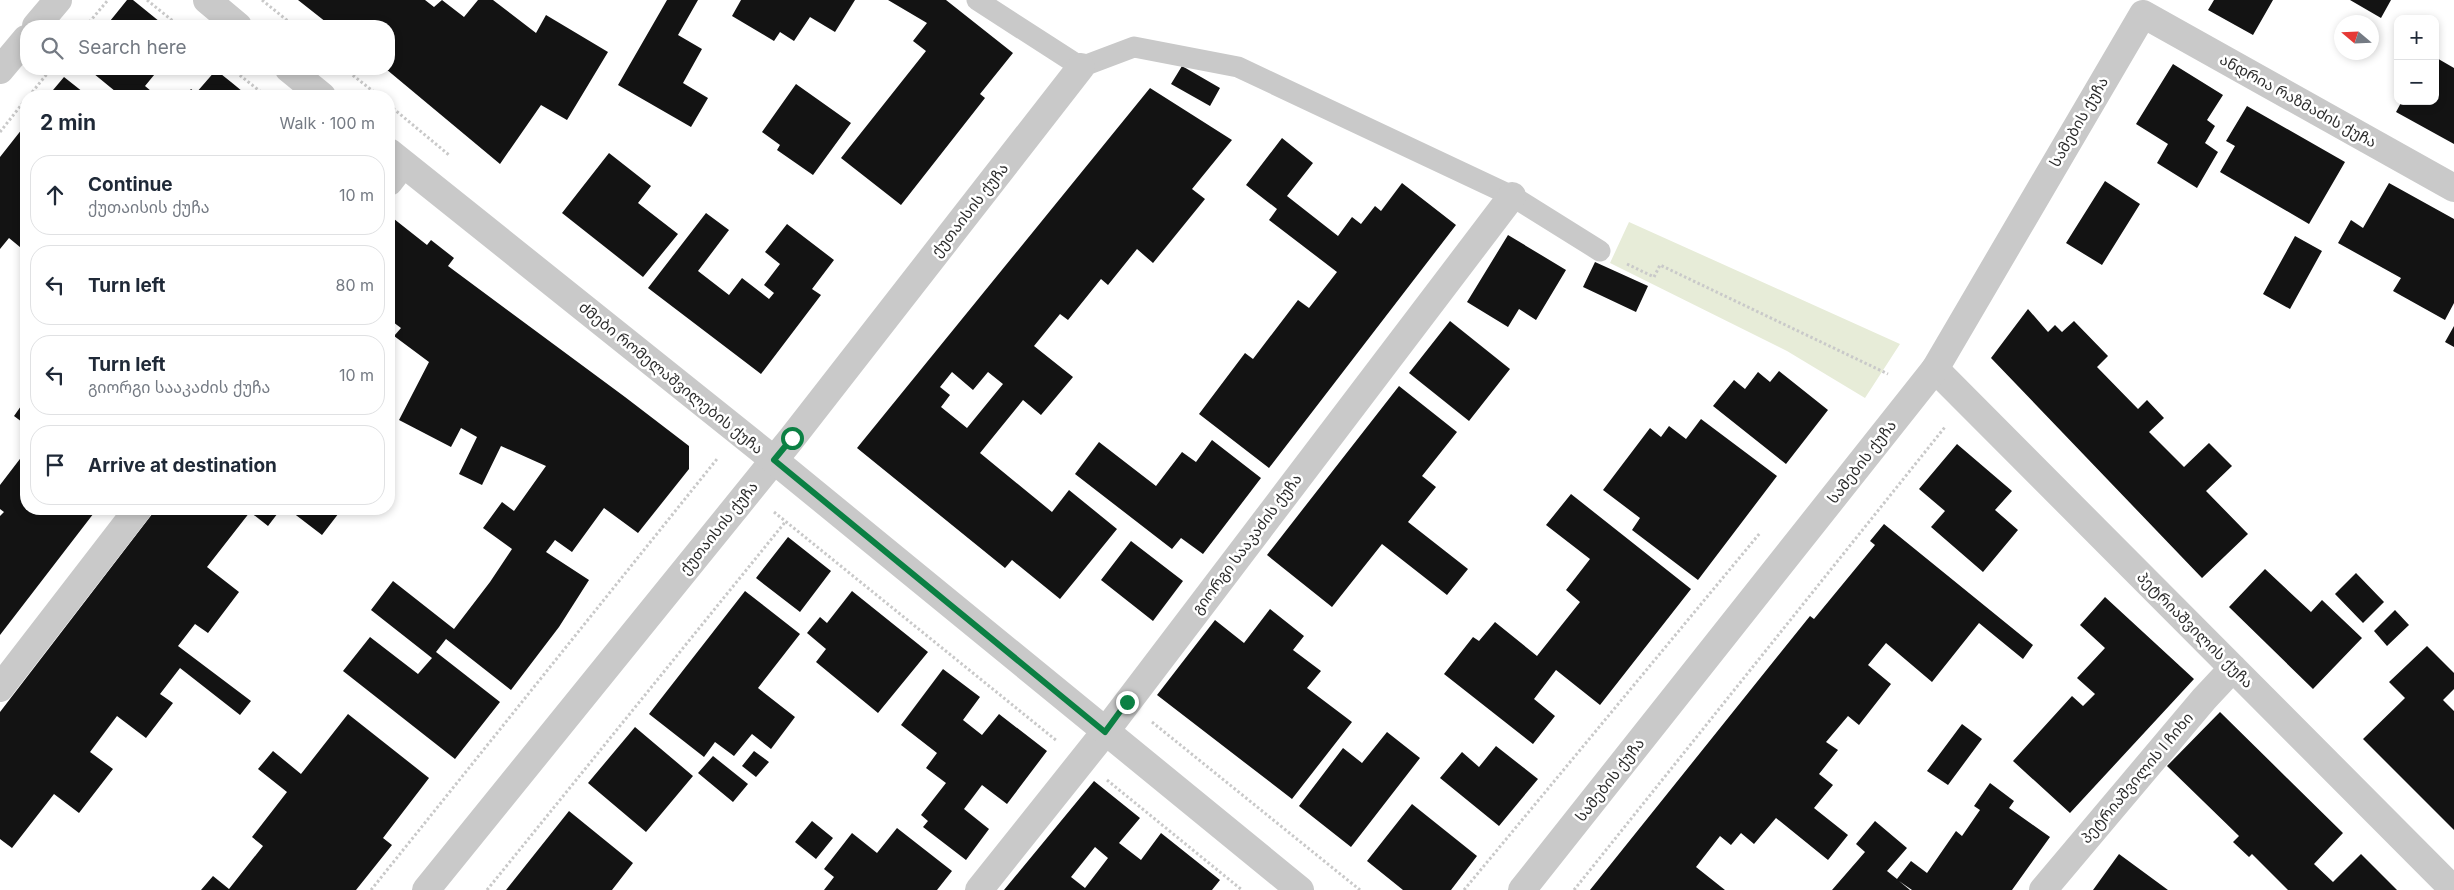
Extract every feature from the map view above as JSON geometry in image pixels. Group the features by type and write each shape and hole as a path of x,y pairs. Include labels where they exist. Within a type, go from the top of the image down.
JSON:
{"street":[{"path":"41,20 58,0"},
{"path":"207,0 231,20"},
{"name":"ანდრია რაზმაძის ქუჩა","path":"2146,7 2454,188"},
{"name":"სამების ქუჩა","path":"1522,890 1935,369 2146,7"},
{"path":"0,70 20,46"},
{"name":"ქუთაისის ქუჩა","path":"426,890 749,492 1081,67"},
{"path":"296,75 315,90"},
{"name":"ძმები რომელაშვილების ქუჩა","path":"395,168 774,460 1300,890"},
{"name":"გიორგი სააკაძის ქუჩა","path":"979,890 1105,732 1512,196"},
{"name":"პეტრიაშვილის ქუჩა","path":"1935,369 2454,890"},
{"path":"0,688 133,515"},
{"name":"პეტრიაშვილის I ჩიხი","path":"2043,890 2204,699 2233,668"}],"lane":[{"path":"977,0 1081,67 1134,47 1238,67 1512,196 1600,252"}],"path":[{"path":"91,20 108,0"},
{"path":"147,0 172,20"},
{"path":"262,0 287,20"},
{"path":"34,90 46,75"},
{"path":"240,75 258,90"},
{"path":"353,75 371,90"},
{"path":"0,132 20,107"},
{"path":"1600,252 1654,277 1660,265 1888,374"},
{"path":"1884,381 1894,367"},
{"path":"709,453 749,492 1242,890"},
{"path":"371,890 717,459"},
{"path":"487,890 786,521"},
{"path":"1464,890 1762,530"}],"green space":[{"path":"1629,222 1900,344 1865,398 1787,351 1610,263"}],"building":[{"path":"127,0 133,0 158,20 111,20"},
{"path":"298,0 425,0 434,7 442,0 464,17 478,0 493,0 536,33 546,15 608,52 567,120 541,105 500,164 393,75 395,75 395,20 323,20"},
{"path":"667,0 698,0 678,35 702,49 683,83 708,98 691,127 618,85"},
{"path":"741,0 855,0 835,32 810,17 794,41 780,32 774,41 732,16"},
{"path":"888,0 946,0 1013,53 980,94 985,98 901,205 841,158 926,51 913,41 927,23"},
{"path":"2214,0 2273,0 2253,35 2208,10"},
{"path":"2350,0 2391,0 2381,18 2379,15"},
{"path":"2439,59 2454,68 2454,144 2396,112 2400,105 2439,105"},
{"path":"2173,64 2223,95 2207,120 2215,126 2205,143 2218,152 2197,188 2157,163 2168,144 2136,124"},
{"path":"1182,66 1220,88 1210,106 1171,84"},
{"path":"95,75 154,75 145,86 150,90 114,90"},
{"path":"212,75 222,75 241,90 199,90"},
{"path":"64,77 80,90 53,90"},
{"path":"796,84 851,123 813,175 777,150 780,145 762,132"},
{"path":"1150,88 1232,140 1192,189 1205,199 1153,263 1137,249 1108,285 1101,279 1068,320 1060,314 1034,346 1073,377 1041,415 1023,400 980,453 1052,512 1069,490 1117,529 1060,599 1012,560 1005,568 857,448","holes":["952,372 973,390 988,372 1003,384 967,428 941,407 950,395 940,387"]},
{"path":"2247,106 2345,162 2309,224 2220,172 2235,146 2226,141"},
{"path":"20,132 20,247 9,238 0,249 0,157"},
{"path":"1282,138 1313,163 1287,196 1338,236 1352,217 1361,224 1375,206 1381,211 1402,183 1456,225 1269,468 1199,414 1245,353 1253,359 1298,300 1309,308 1337,272 1269,220 1277,209 1246,185"},
{"path":"609,153 651,186 638,203 678,234 643,277 562,213"},
{"path":"2105,181 2140,204 2102,265 2066,243"},
{"path":"2389,183 2454,219 2454,303 2445,320 2393,291 2401,278 2338,243 2351,220 2363,228"},
{"path":"706,213 729,230 698,271 729,295 742,278 769,299 774,293 764,285 780,264 765,252 787,224 834,260 812,289 821,295 761,374 648,288"},
{"path":"395,220 427,245 431,240 454,258 448,266 689,446 689,469 638,533 604,508 572,552 555,540 546,552 589,580 559,627 511,690 446,639 436,652 500,702 455,759 343,671 370,637 418,674 432,658 371,610 393,581 454,629 490,582 512,549 483,528 502,502 514,511 546,466 501,446 482,485 459,474 477,437 461,428 451,447 399,420 429,362 395,337 401,328 395,324"},
{"path":"1508,235 1566,270 1536,320 1519,309 1508,327 1467,302"},
{"path":"2295,236 2322,251 2290,309 2263,294"},
{"path":"1595,262 1648,286 1636,312 1583,287"},
{"path":"2028,309 2048,332 2055,325 2062,332 2074,321 2108,356 2097,367 2138,409 2147,400 2164,418 2149,432 2184,467 2209,443 2232,466 2206,491 2248,534 2202,578 1991,358"},
{"path":"1450,321 1510,369 1469,421 1409,373"},
{"path":"2454,326 2454,347 2445,342"},
{"path":"1779,371 1828,410 1786,464 1713,406 1734,380 1745,389 1758,372 1770,382"},
{"path":"1399,386 1457,432 1422,476 1436,487 1408,522 1468,569 1447,595 1382,544 1332,607 1267,555"},
{"path":"20,408 20,420 14,416"},
{"path":"1701,419 1777,476 1698,580 1632,530 1640,518 1603,490 1650,428 1661,437 1669,426 1686,439"},
{"path":"1212,440 1261,478 1203,554 1181,538 1172,549 1075,474 1099,442 1156,486 1182,452 1196,462"},
{"path":"1957,444 2012,491 1995,510 2018,530 1983,572 1931,527 1945,511 1919,489"},
{"path":"20,459 20,515 92,515 0,635 0,516 4,512 0,509 0,485"},
{"path":"1571,494 1691,589 1600,705 1556,670 1534,699 1555,716 1533,744 1444,674 1473,637 1479,641 1495,622 1537,656 1580,602 1566,590 1590,559 1546,525"},
{"path":"151,515 248,515 207,567 239,592 208,633 195,624 178,646 251,701 240,715 180,668 160,694 173,703 146,738 117,716 90,752 113,769 79,813 54,794 12,848 0,839 0,712"},
{"path":"254,515 276,515 268,526"},
{"path":"296,515 337,515 322,535"},
{"path":"1884,524 2033,645 2023,659 1979,623 1932,682 1886,643 1868,665 1891,684 1859,725 1848,716 1826,742 1838,750 1819,774 1833,785 1814,808 1848,835 1828,860 1776,818 1754,844 1741,833 1731,845 1720,836 1696,867 1725,890 1590,890 1810,616 1814,619 1875,545 1870,541"},
{"path":"788,537 831,571 800,612 756,578"},
{"path":"1131,541 1183,581 1153,621 1101,580"},
{"path":"2265,569 2311,612 2322,600 2362,638 2313,689 2229,607"},
{"path":"2356,573 2384,602 2363,623 2335,594"},
{"path":"745,591 800,634 758,688 795,717 771,749 752,734 734,756 715,742 704,757 649,714"},
{"path":"852,591 928,652 878,713 816,662 826,649 807,633 820,617 827,623"},
{"path":"2105,597 2194,679 2070,813 2013,761 2072,696 2083,706 2095,694 2077,678 2105,648 2080,625"},
{"path":"1270,609 1304,636 1293,650 1321,671 1307,688 1352,722 1292,799 1157,695 1215,620 1244,643"},
{"path":"2395,610 2409,625 2387,646 2374,631"},
{"path":"2427,646 2454,673 2454,689 2443,700 2454,711 2454,830 2363,739 2405,698 2389,682"},
{"path":"943,669 980,697 963,720 982,735 999,714 1047,751 1007,804 982,785 964,809 989,829 966,860 923,827 928,821 921,815 946,783 926,768 937,753 901,725"},
{"path":"2220,712 2343,833 2314,864 2333,882 2361,854 2397,890 2288,890 2252,854 2249,857 2233,842 2239,836 2167,766"},
{"path":"348,714 429,778 383,838 392,845 356,890 201,890 213,876 229,889 263,846 252,837 287,792 258,769 273,751 301,774"},
{"path":"1962,724 1982,739 1948,785 1927,771"},
{"path":"635,727 693,776 646,832 588,783"},
{"path":"1387,732 1420,758 1351,847 1299,806 1343,748 1362,763"},
{"path":"1496,746 1538,779 1499,826 1440,778 1462,752 1479,767"},
{"path":"754,751 769,762 756,777 742,766"},
{"path":"713,756 748,784 733,802 698,773"},
{"path":"1094,781 1140,818 1119,843 1141,860 1161,833 1220,880 1212,890 1004,890","holes":["1095,847 1108,858 1085,888 1071,877"]},
{"path":"1990,783 2014,801 2009,808 2050,837 2012,890 1912,890 1899,881 1910,890 1832,890 1865,852 1856,844 1875,821 1907,848 1887,871 1897,879 1911,861 1927,873 1956,831 1962,836 1980,810 1974,806"},
{"path":"1412,804 1477,856 1451,890 1403,890 1367,861"},
{"path":"569,811 633,863 612,890 506,890"},
{"path":"812,821 833,838 816,859 795,842"},
{"path":"897,828 952,871 937,890 824,890 834,877 824,869 852,833 877,853"},
{"path":"2119,854 2168,890 2093,890"}],"route":[{"path":"792,438 774,460 1105,732 1127,702"}]}
